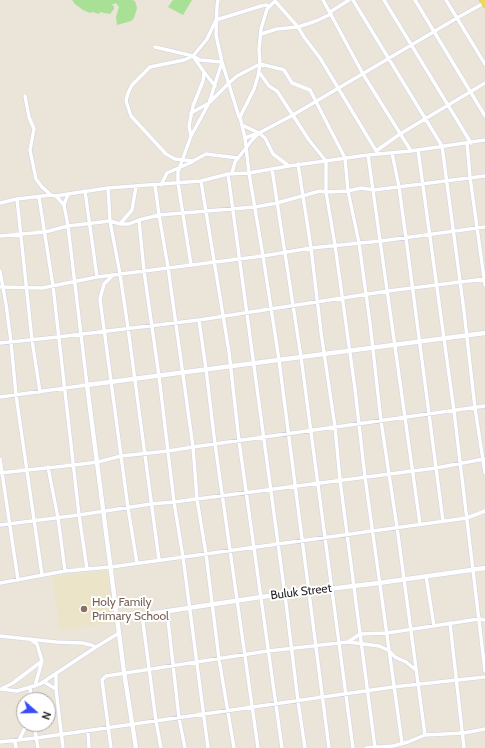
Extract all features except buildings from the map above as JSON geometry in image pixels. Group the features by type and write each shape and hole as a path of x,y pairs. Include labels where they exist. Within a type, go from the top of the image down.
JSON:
{"street":[{"path":"218,0 216,35 222,62 242,126"},
{"path":"266,0 267,6 261,29 259,71 254,89 240,117 245,138 249,173 279,360 294,486 329,748"},
{"path":"193,161 174,159 166,154 131,116 126,101 132,85 150,67 184,60 194,56 208,39 216,20 267,6 274,0 298,27 320,58 377,153"},
{"path":"323,0 363,74 411,151"},
{"path":"261,34 277,29 298,27 316,21 331,13 349,0"},
{"path":"354,0 388,59 442,146 475,408 485,473"},
{"path":"384,0 469,143 470,178 485,285"},
{"path":"415,0 485,116"},
{"path":"446,0 485,64"},
{"path":"245,138 259,133 293,115 484,3"},
{"path":"155,47 194,56 200,60 222,62"},
{"path":"194,56 215,86"},
{"path":"191,265 178,183 178,168 191,136 209,103 222,62"},
{"path":"191,113 209,103 237,76 260,64 284,70 292,83 310,90 345,158 348,191 359,243 388,474 397,527 425,735"},
{"path":"259,71 269,86 277,91 309,140 326,161 326,192 350,351 379,583 402,743"},
{"path":"191,136 189,126 192,106 203,81 204,72"},
{"path":"377,153 400,134 485,83"},
{"path":"25,96 29,117 34,129 30,150 36,179 51,195"},
{"path":"242,126 259,133 265,138 273,154 289,166"},
{"path":"232,173 235,162 259,133"},
{"path":"0,203 17,199 51,195 56,196 108,188 201,181 232,173 249,173 298,164 377,153 411,151 485,140"},
{"path":"418,150 454,411 485,671"},
{"path":"392,153 399,187 443,521"},
{"path":"161,185 167,173 206,154 238,158"},
{"path":"368,155 396,345 404,418 420,524"},
{"path":"298,164 335,427 340,480 375,747"},
{"path":"272,169 302,357 317,483 326,537 353,748"},
{"path":"228,174 305,748"},
{"path":"0,236 45,232 68,226 110,220 120,224 130,224 139,220 159,216 255,207 277,203 320,191 348,191 361,188 374,190 485,176"},
{"path":"201,181 229,352 239,441 282,748"},
{"path":"155,185 193,447 197,499 206,554 219,659 234,748"},
{"path":"120,224 132,210 136,187"},
{"path":"108,188 110,220 128,328 146,453 159,560"},
{"path":"85,191 97,277"},
{"path":"68,194 64,205 68,226 117,620 136,748"},
{"path":"56,196 64,205"},
{"path":"39,197 52,286 87,569"},
{"path":"17,199 32,340 40,392"},
{"path":"139,220 144,271 160,376 174,502 198,662 208,748"},
{"path":"2,287 42,288 97,277 240,260 311,248 406,238 430,233 485,227"},
{"path":"0,271 42,575"},
{"path":"114,275 104,284 101,292 104,331 137,563"},
{"path":"0,343 199,320 388,291 485,279"},
{"path":"199,320 214,444 258,748"},
{"path":"0,397 485,333"},
{"path":"1,472 98,462 121,456 168,451 485,406"},
{"path":"0,459 18,580"},
{"path":"0,525 151,504 436,468 484,459"},
{"path":"48,467 58,518 65,571"},
{"path":"0,583 65,571 111,567 467,518 485,511"},
{"name":"Buluk Street","path":"117,620 260,597 404,580 485,568"},
{"path":"426,576 434,626"},
{"path":"167,611 172,666 184,748"},
{"path":"142,615 148,669 161,748"},
{"path":"348,642 360,634 387,633 479,619 485,620"},
{"path":"450,623 456,680 464,733 464,748"},
{"path":"1,689 17,691 44,682 119,633"},
{"path":"0,636 56,642 82,643 96,647"},
{"path":"28,638 37,644 42,661 35,686"},
{"path":"111,748 102,680 106,676 124,672 348,642 379,646 388,650 391,655 406,662 416,670"},
{"path":"1,689 13,683 42,661"},
{"path":"56,674 56,689 63,748"},
{"path":"0,742 393,687 485,677"},
{"path":"44,682 56,689"},
{"path":"30,687 30,692"},
{"path":"366,748 393,746 425,735 464,733 485,729"},
{"path":"88,730 89,748"},
{"path":"16,748 17,740 22,732"},
{"path":"35,732 38,748"},
{"path":"408,742 408,748"}],"shaded area":[{"name":"Holy Family Primary School","path":"107,571 114,623 60,630 52,576"}],"green space":[{"path":"72,0 132,0 135,1 137,8 134,18 131,21 117,25 116,17 119,7 116,3 111,5 114,6 114,9 110,14 100,12 99,14 93,12 90,13 83,10"},
{"path":"173,0 192,0 183,15 168,7"}],"place":[{"name":"Holy Family Primary School","path":"84,609"}]}
